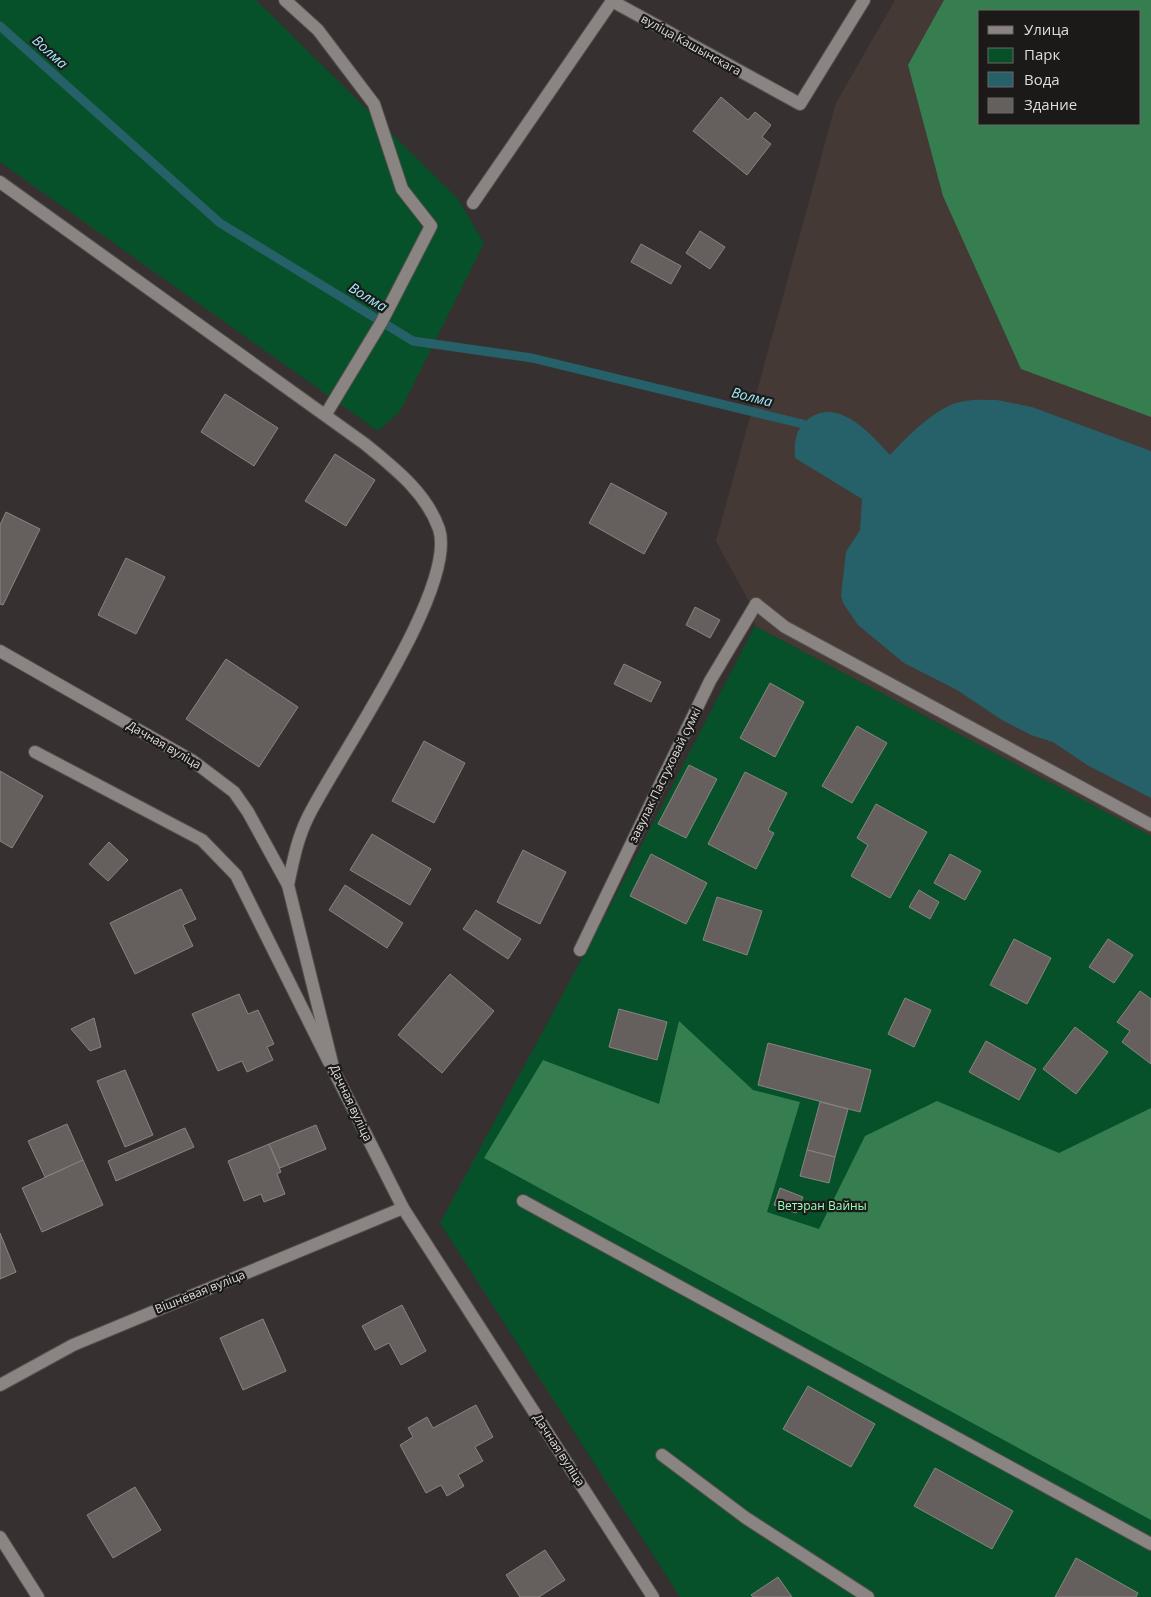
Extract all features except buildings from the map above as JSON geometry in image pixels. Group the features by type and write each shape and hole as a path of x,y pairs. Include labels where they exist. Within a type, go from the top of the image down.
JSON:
{"street":[{"path":"285,0 318,30 374,104 402,189 431,226 381,322 326,414"},
{"name":"вуліца Кашынскага","path":"474,203 612,1 800,104 864,0"},
{"path":"0,182 326,414 410,482 431,512 439,530 442,554 433,587 375,702 308,815 298,838 288,886"},
{"name":"завулак Пастуховай сумкі","path":"580,950 710,681 756,604 785,627 1151,825"},
{"name":"Дачная вуліца","path":"0,651 193,761 218,778 234,792 248,812 288,886 334,1071 403,1208 653,1597"},
{"path":"34,752 202,840 236,876 334,1071"},
{"path":"523,1201 1151,1544"},
{"name":"Вішнёвая вуліца","path":"0,1385 73,1345 403,1208"},
{"path":"662,1455 746,1518 868,1597"},
{"path":"0,1537 38,1597"}],"shaded area":[{"path":"895,0 1151,0 1151,836 755,626 752,607 716,541 836,103"}],"green space":[{"path":"0,0 256,0 458,199 484,243 400,411 378,431 0,162"},
{"path":"944,0 1151,0 1151,417 1021,369 943,196 908,65"},
{"name":"Ветэран Вайны","path":"755,626 1151,836 1151,1597 680,1597 440,1223 608,910"},
{"path":"679,1021 753,1090 800,1102 767,1212 819,1229 865,1136 937,1101 1059,1153 1151,1108 1151,1520 484,1158 543,1060 659,1104"}],"water":[{"path":"969,400 997,400 1032,407 1151,451 1151,798 1087,765 1053,742 1031,735 1002,720 957,690 904,663 858,625 843,603 841,595 846,552 860,530 862,499 795,458 796,437 803,424 818,413 830,412 841,415 853,420 863,428 890,455 924,422 944,408"}],"waterway":[{"name":"Волма","path":"0,26 220,223 413,341 532,358 803,424"}]}
